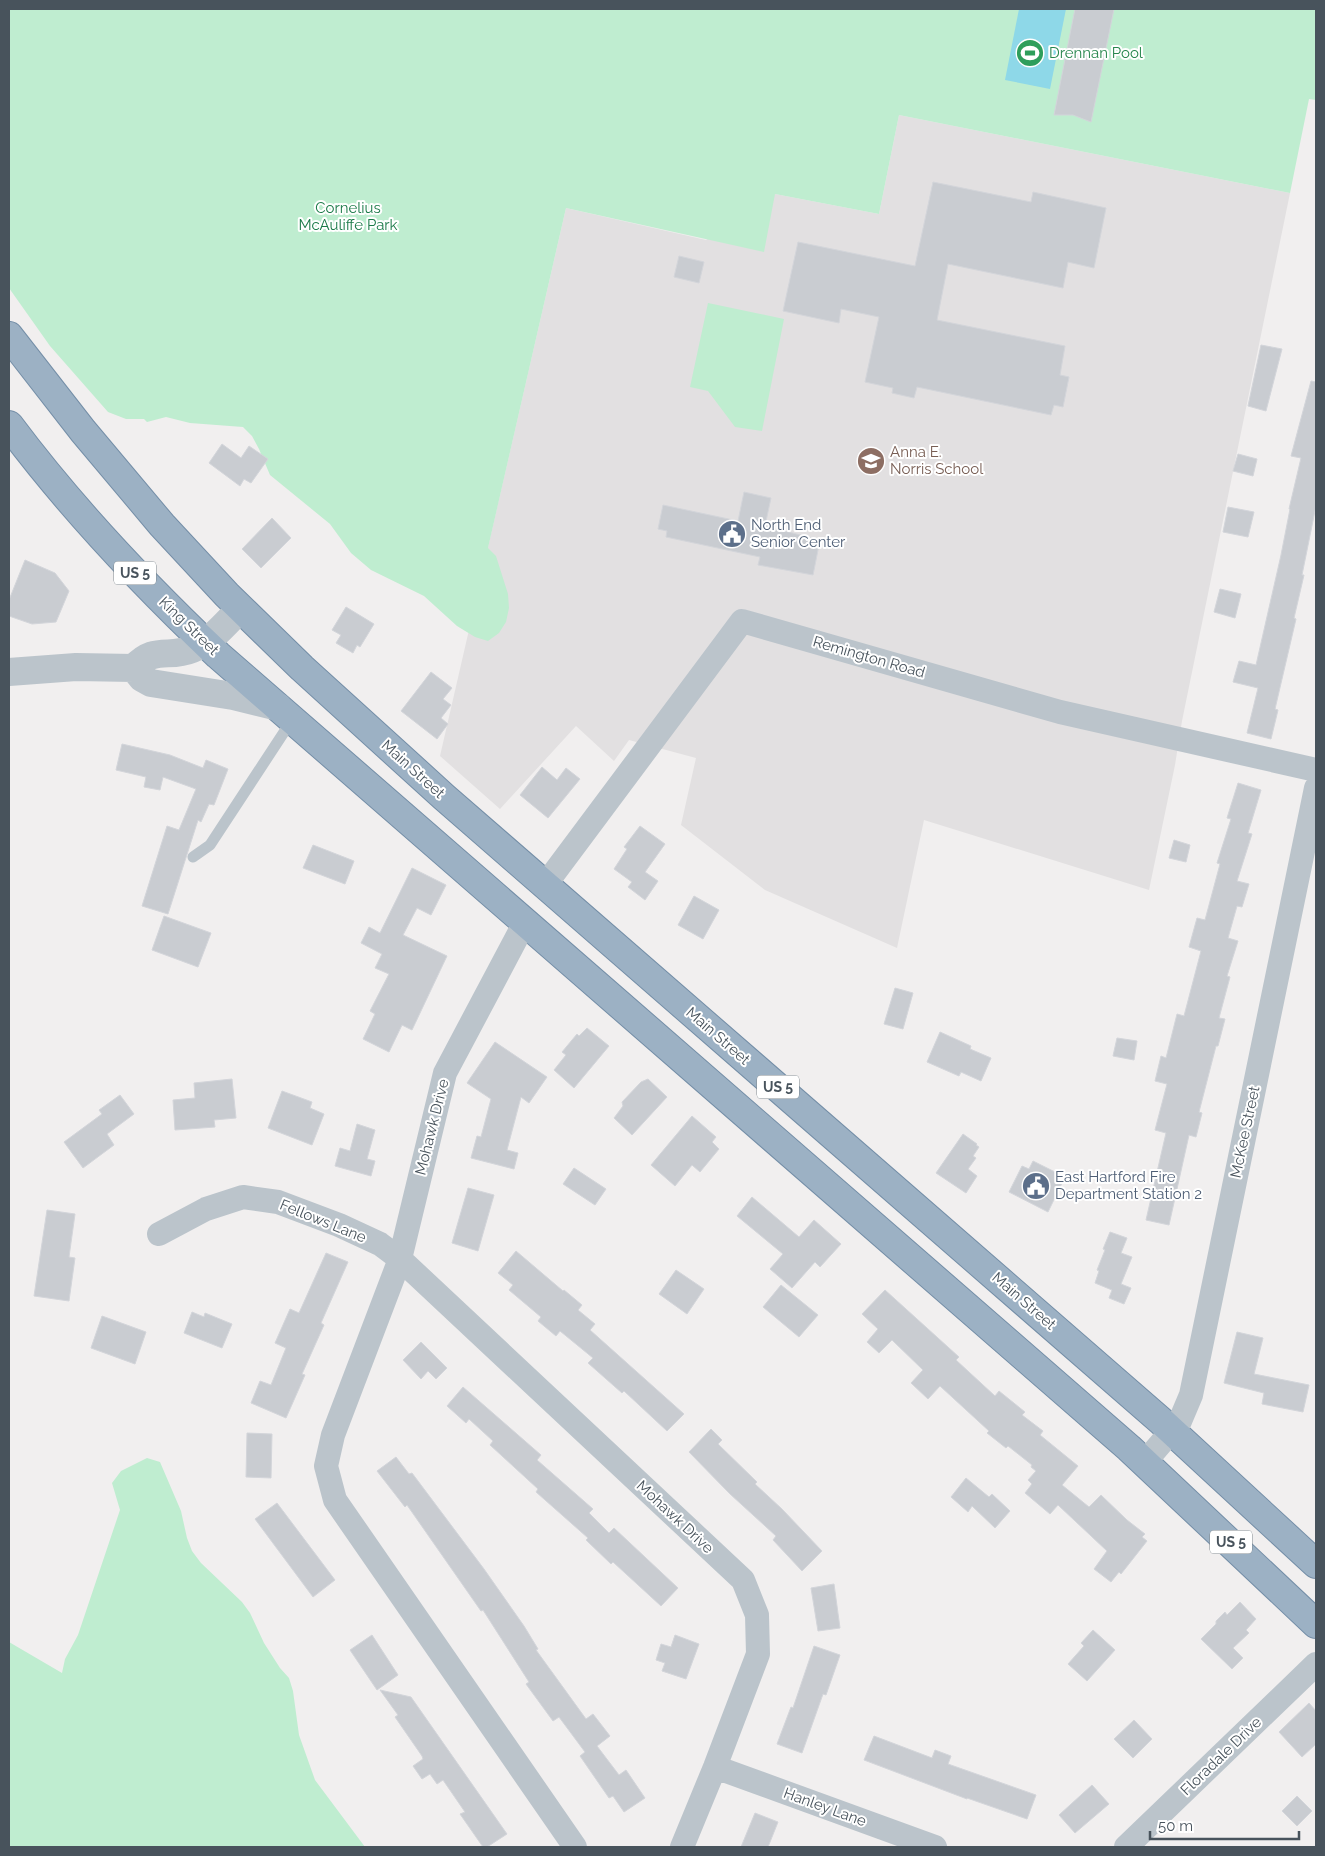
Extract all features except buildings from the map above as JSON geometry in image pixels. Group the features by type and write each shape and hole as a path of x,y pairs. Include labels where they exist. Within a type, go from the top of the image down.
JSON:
{"highway":[{"name":"US 5","path":"9,336 83,431 147,508 240,609"},
{"name":"King Street","path":"9,425 53,481 120,558 205,642 285,713"},
{"name":"Main Street","path":"240,609 378,738 1173,1431 1316,1564"},
{"name":"US 5","path":"285,713 1145,1462 1316,1624"},
{"path":"967,1307 994,1276"}],"street":[{"path":"9,672 76,667 134,668 142,659 149,655 185,652 195,648 205,642 240,609"},
{"name":"Remington Road","path":"545,885 742,621 1060,712 1316,770"},
{"path":"134,668 142,678 151,683 225,694 285,713"},
{"name":"McKee Street","path":"1145,1462 1173,1431 1182,1417 1191,1395 1316,788"},
{"name":"Mohawk Drive","path":"525,922 445,1073 400,1259 333,1435 326,1466 335,1500 575,1847"},
{"name":"Fellows Lane","path":"159,1234 206,1209 243,1197 278,1202 339,1225 380,1244 400,1259"},
{"name":"Mohawk Drive","path":"400,1259 743,1580 757,1615 758,1654 682,1847"},
{"name":"Floradale Drive","path":"1126,1847 1316,1664"},
{"name":"Hanley Lane","path":"715,1767 935,1847"}],"lane":[{"path":"193,857 210,845 285,713"}],"shaded area":[{"name":"Anna E. Norris School","path":"899,115 1290,193 1149,890 924,820 897,948 765,890 681,825 696,758 629,740 614,761 576,726 500,809 440,756 566,208 706,240 775,194 879,214"}],"green space":[{"name":"Cornelius McAuliffe Park","path":"9,9 1316,9 1316,100 1309,99 1290,193 899,115 879,214 775,194 764,252 566,208 488,548 496,556 508,594 509,608 506,622 499,633 488,641 475,637 457,626 424,596 371,570 351,553 330,524 270,475 252,436 243,427 190,423 166,417 147,422 144,419 126,419 108,412 50,346 9,288"},
{"path":"708,303 784,319 762,431 735,427 708,391 690,387"},
{"path":"147,1458 160,1462 181,1511 192,1551 201,1563 242,1602 250,1613 264,1643 280,1668 289,1678 293,1691 299,1735 315,1780 365,1847 9,1847 9,1642 62,1673 65,1659 78,1635 120,1510 112,1483 121,1471"}],"water":[{"path":"1019,9 1066,9 1050,89 1005,80"}],"place":[{"name":"Drennan Pool","path":"1030,53"},
{"name":"Anna E. Norris School","path":"871,461"},
{"name":"North End Senior Center","path":"732,534"},
{"name":"East Hartford Fire Department Station 2","path":"1036,1186"}]}
